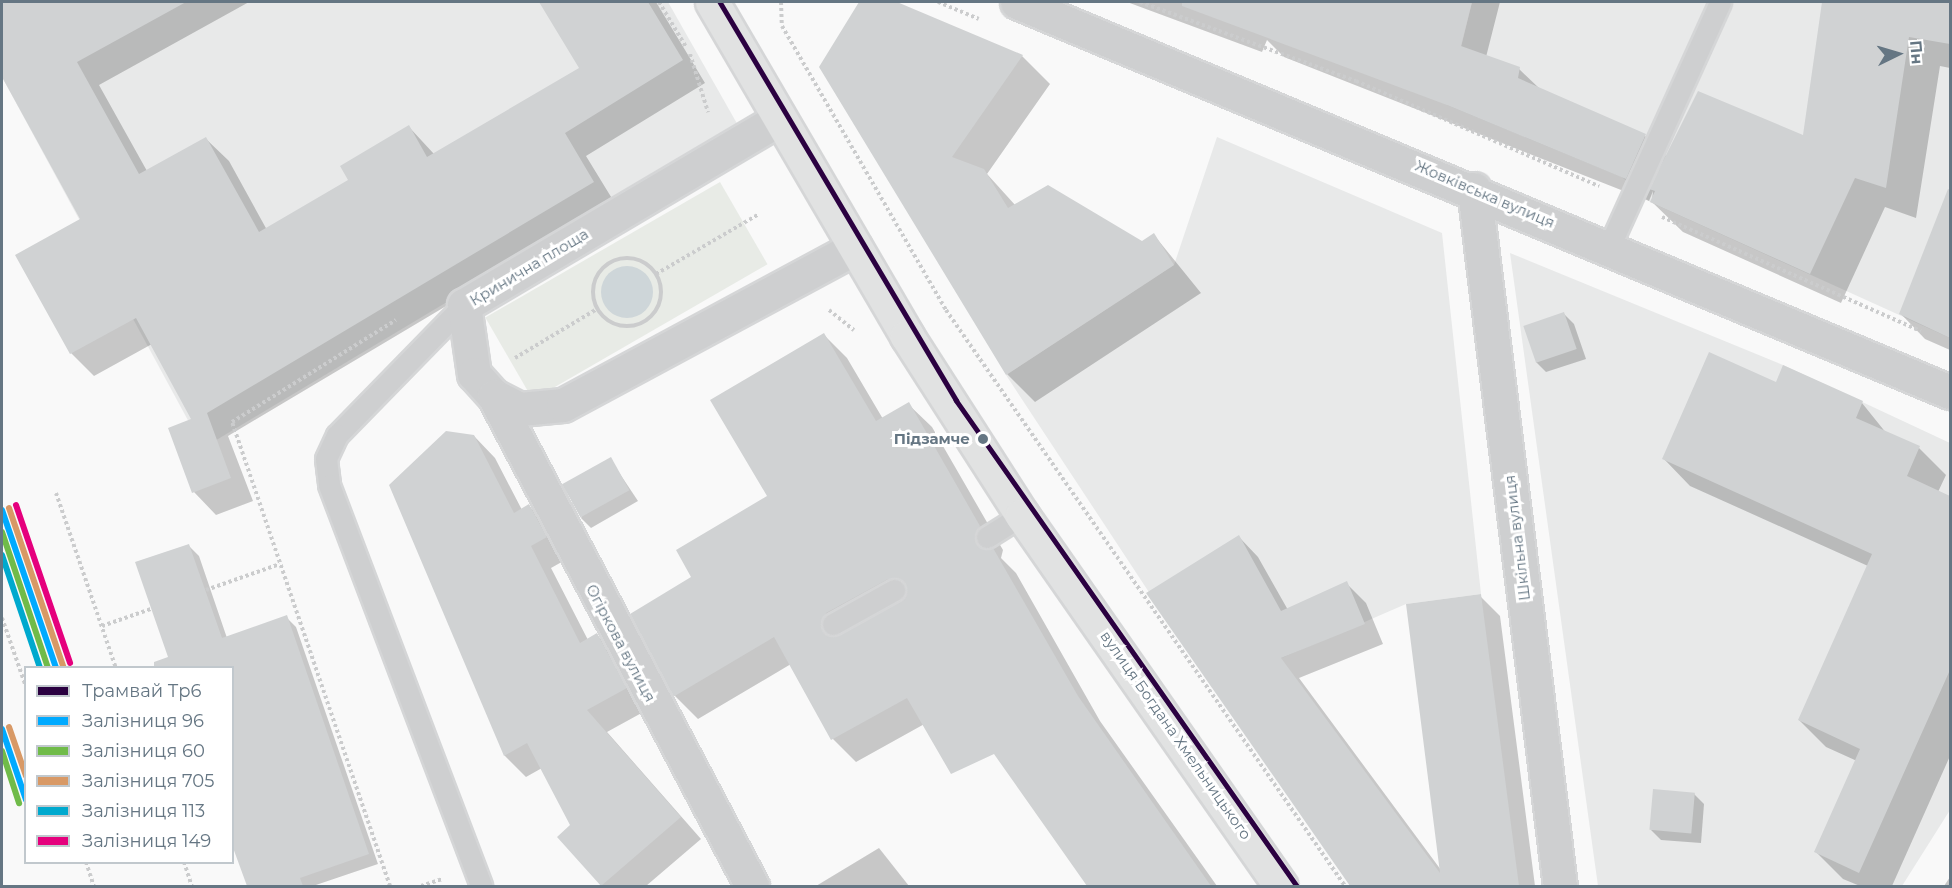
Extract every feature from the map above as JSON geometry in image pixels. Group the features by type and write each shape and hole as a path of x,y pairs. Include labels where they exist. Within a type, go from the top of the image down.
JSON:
{"main road":[{"name":"вулиця Богдана Хмельницького","path":"712,2 855,248 1022,515 1281,886"}],"street":[{"name":"Жовківська вулиця","path":"1017,2 1474,189 1950,392"},
{"name":"Кринична площа","path":"486,388 468,353 465,305 780,119"},
{"name":"Шкільна вулиця","path":"1474,189 1560,886"},
{"path":"486,388 520,409 563,405 855,248"},
{"name":"Огіркова вулиця","path":"486,388 752,886"}],"lane":[{"path":"1609,247 1633,201 1719,2"},
{"path":"465,305 337,435 326,459 329,485 482,886"},
{"path":"987,537 1022,515"},
{"path":"833,624 894,590"}],"path":[{"path":"659,2 692,56 710,119"},
{"path":"781,2 782,26 946,310 1345,886"},
{"path":"1140,2 1356,81 1633,201 1929,335"},
{"path":"656,274 759,214"},
{"path":"633,257 656,274 660,303 645,322 613,324 597,309 593,288 609,261 633,257"},
{"path":"486,388 597,309"},
{"path":"390,886 280,564 233,418 406,314"},
{"path":"56,494 115,666"},
{"path":"206,590 280,564"},
{"path":"102,627 151,609"},
{"path":"2,618 24,681"},
{"path":"87,864 94,886"},
{"path":"185,864 192,886"}],"shaded area":[{"path":"2,2 668,2 739,127 203,448 2,77"},
{"path":"1472,2 1950,2 1950,338 1650,202 1622,177 1447,105"},
{"path":"1217,137 1442,233 1481,594 1406,604 1212,688 1006,375 1174,265"},
{"path":"720,182 768,264 533,400 485,318"},
{"path":"1510,253 1783,365 1950,443 1950,810 1902,886 1598,886"},
{"path":"627,266 637,268 645,274 651,282 653,292 651,302 645,310 637,316 627,318 617,316 609,310 603,302 601,292 603,282 609,274 617,268"}],"building":[{"path":"2,2 186,2 77,62 139,174 206,137 259,232 348,180 340,166 409,125 427,157 579,68 539,2 648,2 683,60 565,133 594,182 207,413 231,478 192,493 168,428 191,419 136,318 70,354 15,255 80,219 2,77"},
{"path":"859,2 897,2 1023,55 952,157 984,169 1008,208 1048,185 1142,241 1154,233 1174,265 1006,375 819,67"},
{"path":"1182,2 1472,2 1461,46 1520,67 1518,78 1646,134 1626,179 1447,105 1182,6"},
{"path":"1822,2 1950,2 1950,44 1909,37 1886,188 1855,178 1810,274 1650,202 1655,191 1649,189 1698,91 1803,135"},
{"path":"1948,189 1950,190 1950,338 1899,314"},
{"path":"1564,312 1577,349 1536,363 1523,326"},
{"path":"824,333 876,421 909,402 980,526 976,543 993,548 1078,696 1211,886 1087,886 994,754 951,774 907,698 831,740 774,637 673,697 630,614 691,577 676,550 767,496 710,400","holes":["888,579 905,583 901,601 839,635 822,631 826,613"]},
{"path":"1709,352 1776,382 1783,365 1863,401 1856,418 1920,446 1907,476 1950,496 1950,670 1859,873 1814,852 1860,749 1798,720 1872,554 1662,459"},
{"path":"446,431 474,435 514,513 529,504 547,537 531,546 580,643 597,633 627,688 587,710 681,817 601,886 557,837 570,825 527,743 504,756 389,485"},
{"path":"611,457 629,490 580,517 562,484"},
{"path":"1239,535 1281,611 1347,581 1365,624 1281,658 1440,873 1406,604 1481,594 1519,886 1350,886 1146,593"},
{"path":"189,544 222,638 287,615 369,854 300,878 303,886 247,886 234,850 234,666 154,666 154,662 168,657 135,562"},
{"path":"1653,789 1695,793 1691,834 1649,830"}],"tram line":[{"name":"Тр6","path":"720,2 956,400 1297,886"}],"rail line":[{"name":"149","path":"16,505 70,663"},
{"name":"705","path":"9,508 63,666"},
{"name":"96","path":"2,510 55,666"},
{"name":"60","path":"2,532 47,666"},
{"name":"113","path":"2,555 39,666"},
{"name":"705","path":"9,727 24,770"},
{"name":"96","path":"2,729 24,794"},
{"name":"60","path":"2,751 19,803"}],"place":[{"name":"Підзамче","path":"983,439"}]}
